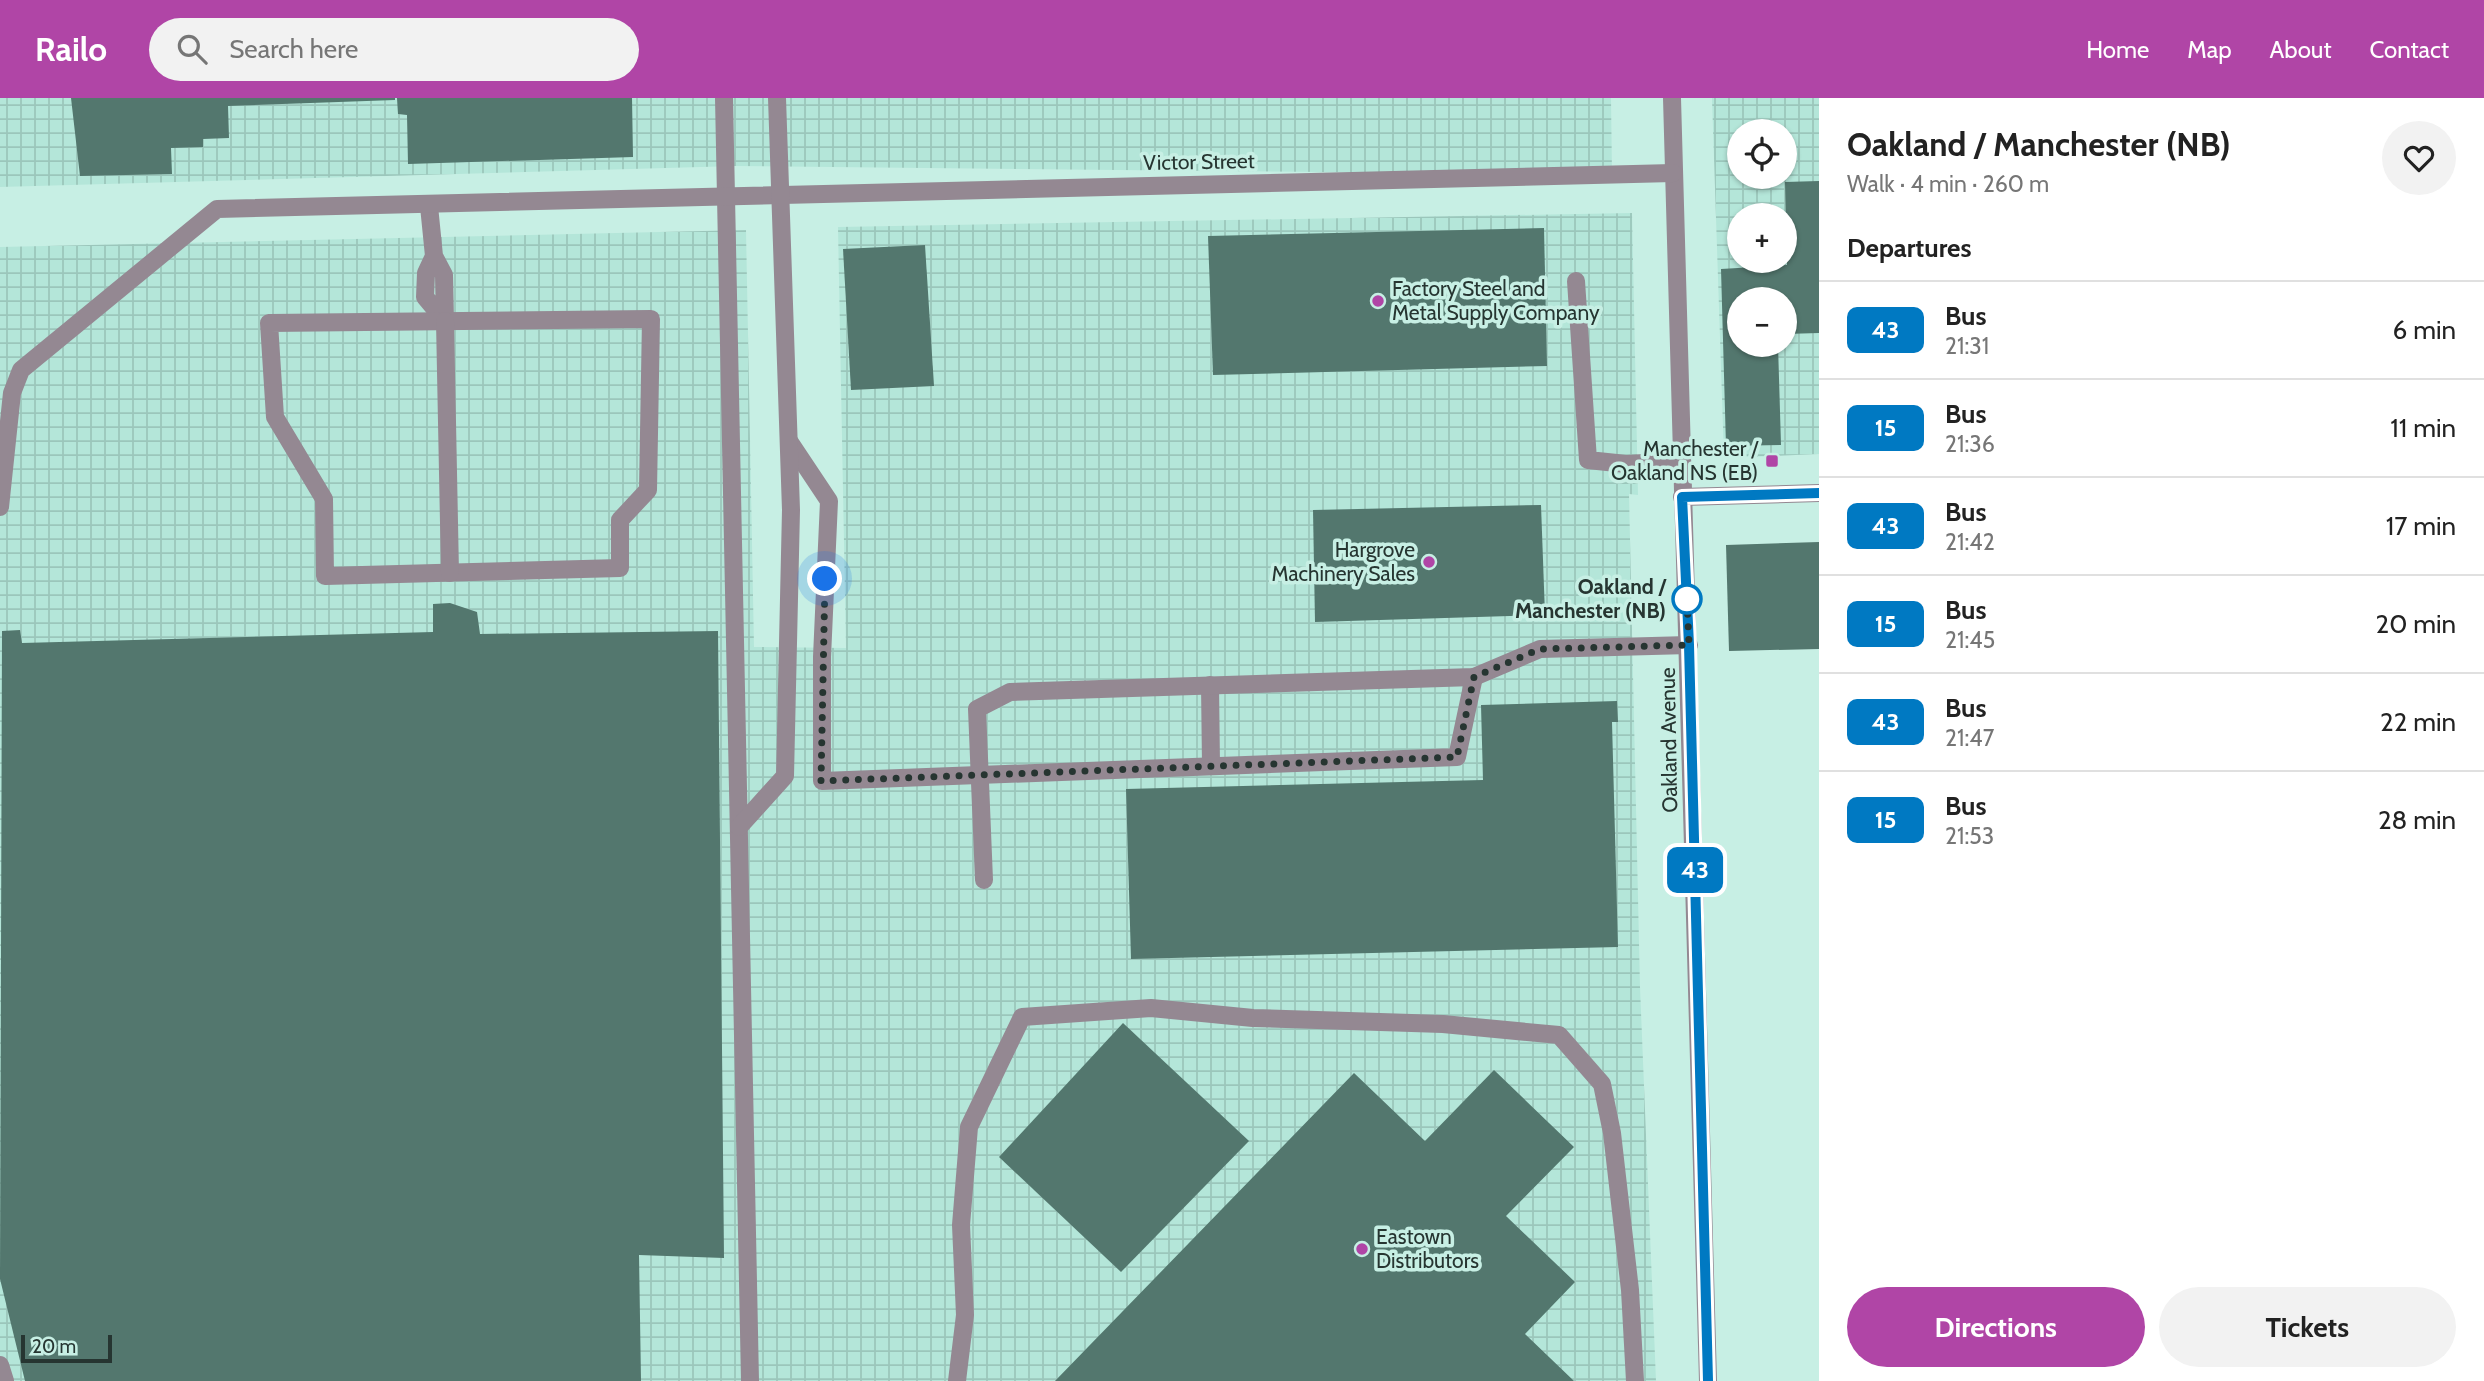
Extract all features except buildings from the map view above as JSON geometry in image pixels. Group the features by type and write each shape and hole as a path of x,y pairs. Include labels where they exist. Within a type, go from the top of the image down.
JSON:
{"street":[{"path":"724,98 750,1381"},
{"path":"739,827 785,776 791,510 777,98"},
{"name":"Oakland Avenue","path":"1672,98 1708,1381"},
{"name":"Victor Street","path":"0,506 12,393 21,370 217,209 429,206 1674,173"},
{"path":"429,206 435,256 426,273 425,297 445,321 450,573"},
{"path":"1576,281 1588,460 1626,464 1681,461"},
{"path":"651,318 648,490 620,520 620,568 450,573 325,576 324,499 275,417 269,323 651,318"},
{"path":"789,441 829,501 822,657 821,781 1457,757 1474,677"},
{"path":"1682,497 1819,493"},
{"path":"984,880 976,709 1010,691 1474,677 1540,649 1689,645"},
{"path":"1210,685 1211,765"},
{"path":"957,1381 965,1315 961,1226 970,1127 1023,1017 1151,1008 1253,1018 1443,1024 1559,1035 1602,1084 1612,1133 1630,1290 1634,1381"},
{"path":"0,1365 5,1381"}],"shaded area":[{"path":"0,98 1611,98 1612,175 736,166 0,187"},
{"path":"1712,98 1819,98 1819,454 1724,458"},
{"path":"1632,213 1638,495 1629,494 1640,987 1656,1381 0,1381 0,247 746,230 754,647 846,648 838,227"}],"bus line":[{"name":"43","path":"1708,1381 1689,645 1682,497 1819,493"}],"place":[{"name":"Factory Steel and Metal Supply Company","path":"1378,301"},
{"name":"Manchester / Oakland NS (EB)","path":"1772,461"},
{"name":"Hargrove Machinery Sales","path":"1429,562"},
{"name":"Oakland / Manchester (NB)","path":"1687,599"},
{"name":"Eastown Distributors","path":"1362,1249"}],"route":[{"path":"825,579 821,781 1457,757 1474,677 1540,649 1689,645 1687,599"}]}
